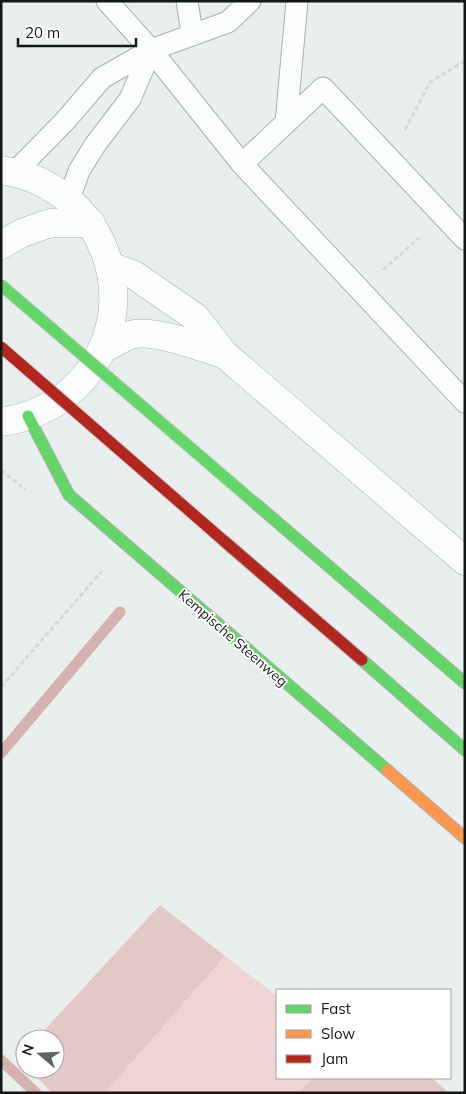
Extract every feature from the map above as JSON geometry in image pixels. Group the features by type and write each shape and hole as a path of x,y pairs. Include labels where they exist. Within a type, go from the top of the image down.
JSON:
{"main road":[{"path":"1,285 465,683"},
{"path":"1,347 465,750"},
{"name":"Kempische Steenweg","path":"28,416 69,496 465,838"}],"street":[{"path":"1,422 28,416 54,403 79,383 92,367 102,349 109,328 113,293 110,266 102,244 91,223 69,199 52,187 34,178 8,171"},
{"path":"1,245 22,232 50,223 91,223"},
{"path":"110,266 134,275 195,317 224,354 465,561"},
{"path":"102,349 130,335 143,333 166,337 224,354"}],"lane":[{"path":"107,1 151,50 242,164 465,402"},
{"path":"187,1 192,33"},
{"path":"192,33 193,1"},
{"path":"8,171 65,121 102,78 151,50 192,33 228,22 250,1"},
{"path":"286,123 297,1"},
{"path":"69,199 79,171 95,145 130,99 151,50"},
{"path":"242,164 323,88 465,239"}],"path":[{"path":"390,159 430,82 465,61"},
{"path":"360,290 444,216"},
{"path":"1,687 125,545"}],"shaded area":[{"path":"160,905 225,956 105,1093 52,1093 39,1079 65,1079 65,1029 45,1029"},
{"path":"225,956 276,995 276,1079 311,1079 299,1093 105,1093"},
{"path":"311,1079 433,1079 449,1093 299,1093"}],"waterway":[{"path":"1,753 120,612"},
{"path":"1,1060 36,1093"}],"traffic: fast":[{"path":"1,285 256,504"},
{"path":"28,416 69,495 387,770"},
{"path":"256,504 465,683"},
{"path":"362,660 465,750"}],"traffic: slow":[{"path":"387,770 465,838"}],"traffic: jam":[{"path":"1,347 224,541"},
{"path":"224,541 362,660"}]}
